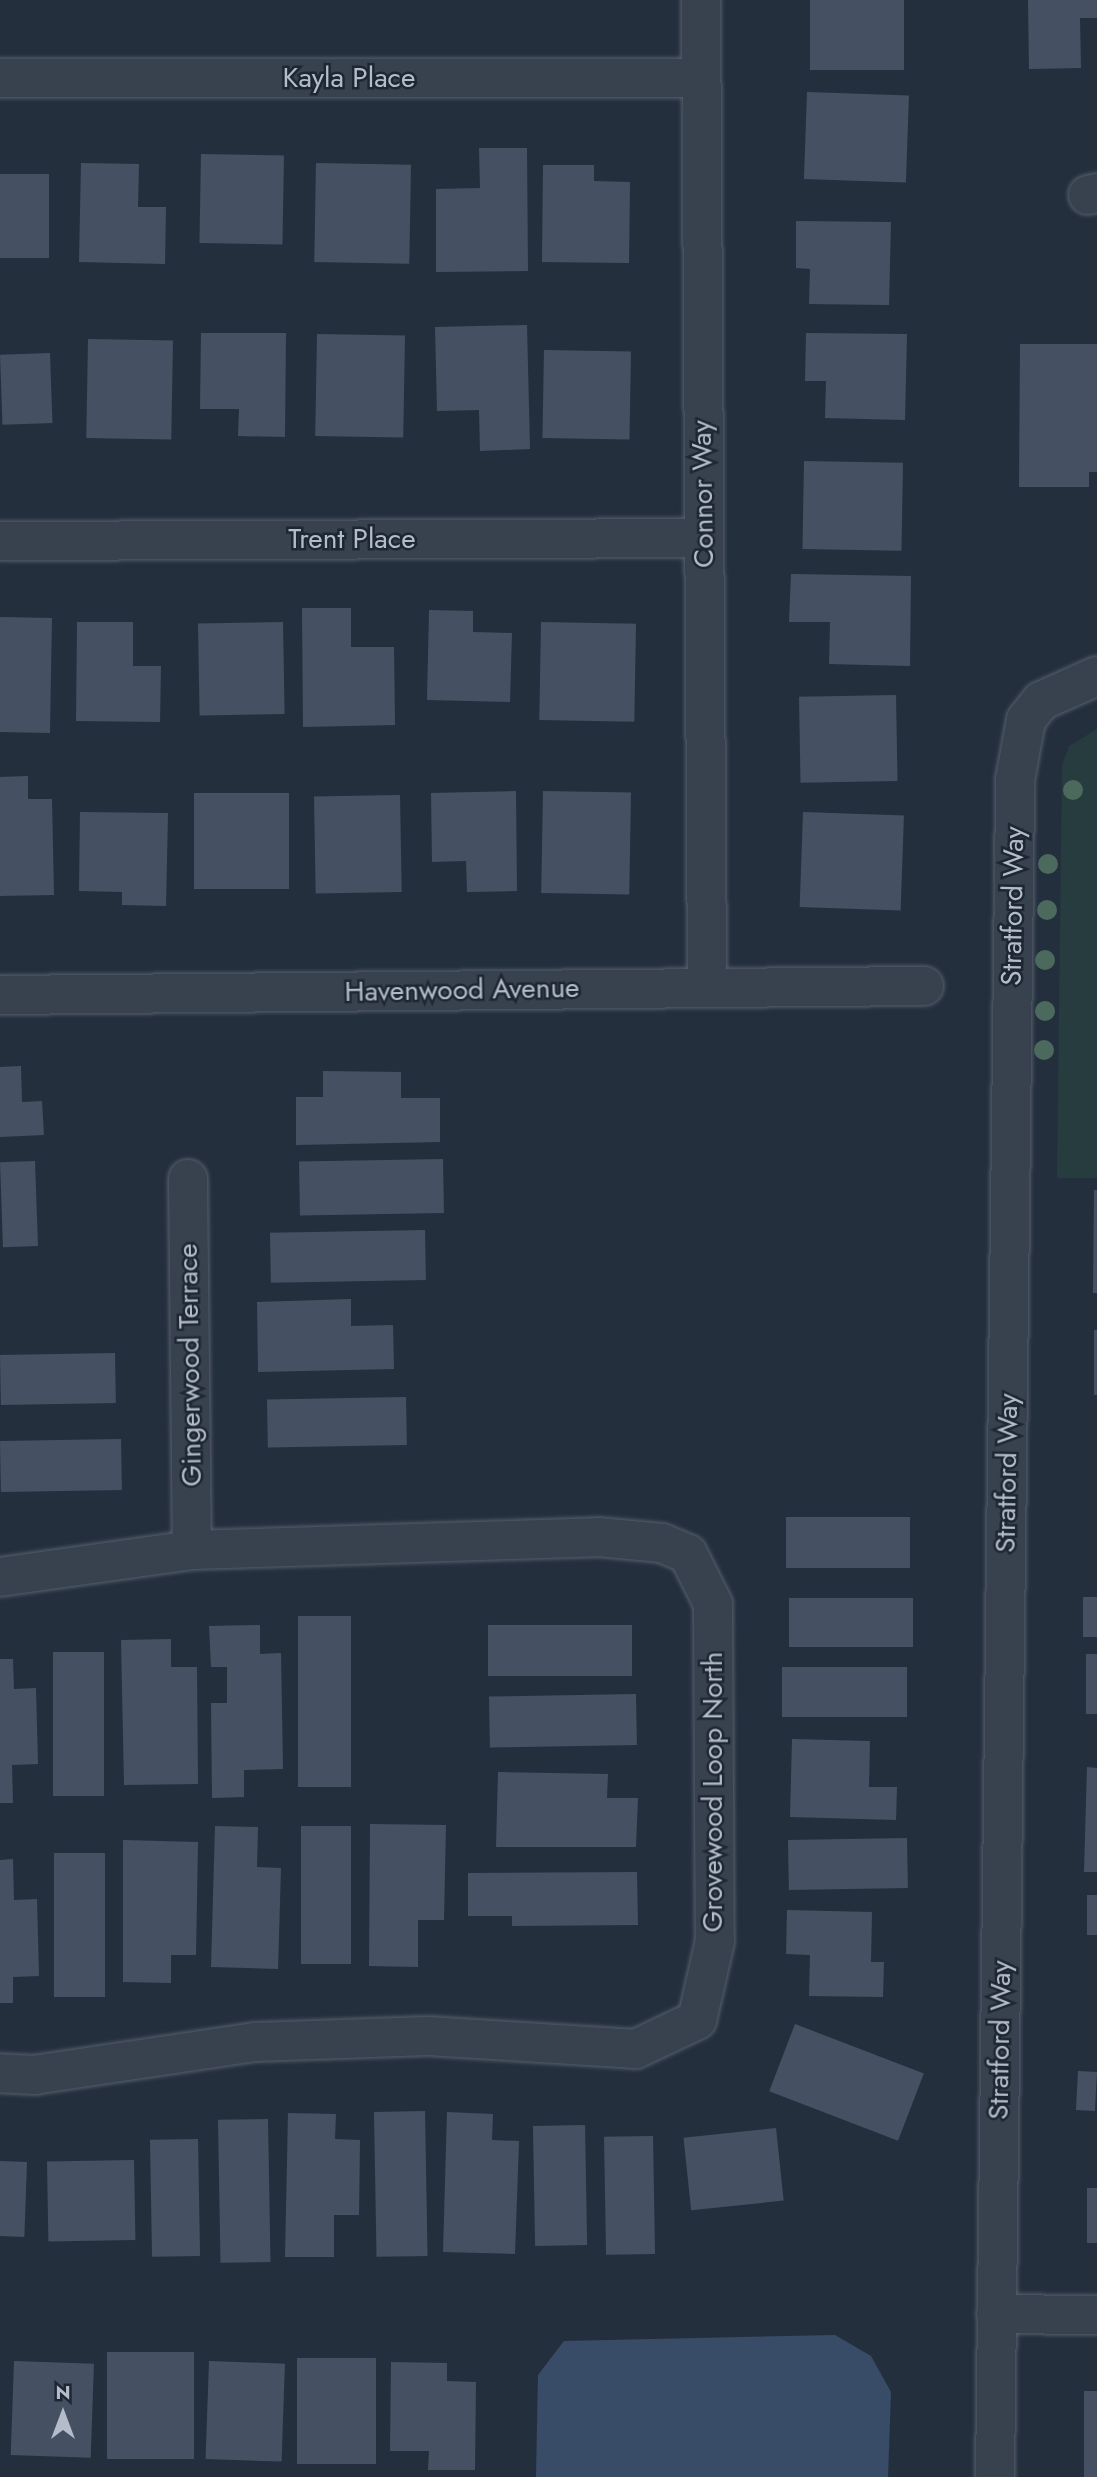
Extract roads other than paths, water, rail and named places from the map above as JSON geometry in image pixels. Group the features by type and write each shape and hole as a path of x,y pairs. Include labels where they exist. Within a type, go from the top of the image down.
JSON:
{"street":[{"name":"Connor Way","path":"701,0 699,78 707,988"},
{"name":"Kayla Place","path":"0,78 699,78"},
{"name":"Trent Place","path":"0,541 704,538"},
{"name":"Stratford Way","path":"995,2477 1014,780 1026,720 1041,701 1097,676"},
{"name":"Havenwood Avenue","path":"0,995 924,986"},
{"name":"Gingerwood Terrace","path":"188,1179 192,1550"},
{"name":"Grovewood Loop North","path":"0,1577 192,1550 598,1537 662,1543 688,1554 713,1604 715,1941 696,2020 636,2049 428,2036 269,2041 36,2075 0,2073"},
{"path":"996,2314 1097,2315"}],"water":[{"path":"835,2335 871,2356 891,2392 888,2477 536,2477 538,2375 564,2341"}]}
